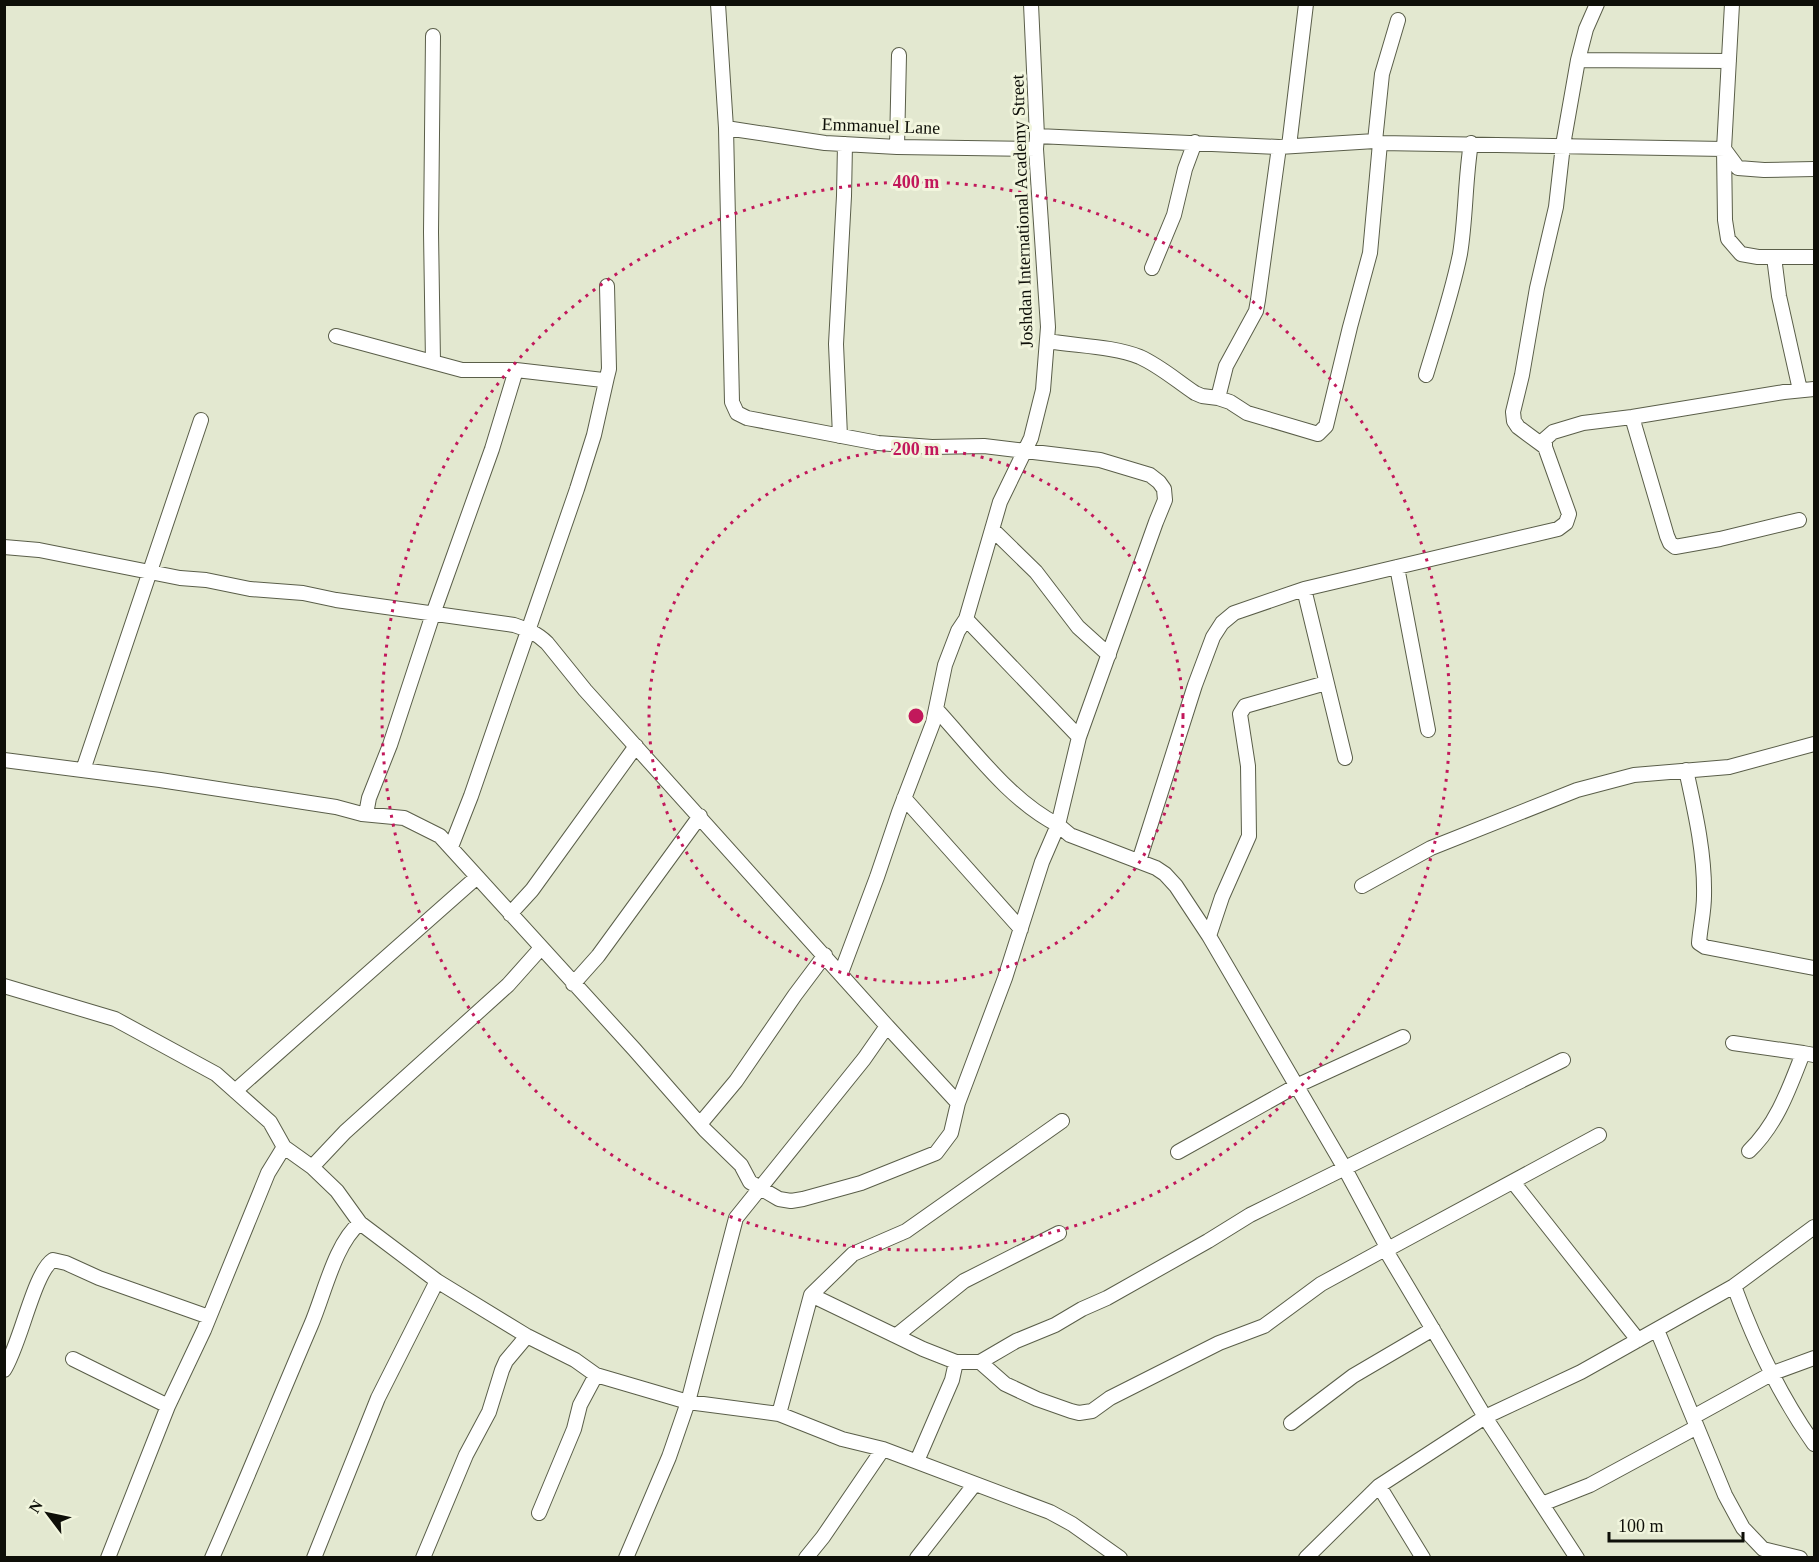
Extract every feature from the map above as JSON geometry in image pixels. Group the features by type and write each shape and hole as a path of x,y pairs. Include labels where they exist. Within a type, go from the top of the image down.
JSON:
{"street":[{"path":"4,760 160,780 336,807 366,814 404,818 440,836 700,1124 741,1165 750,1182 779,1199 791,1201 803,1199 861,1183 936,1153 951,1133 958,1103 1005,978 1042,862 1058,825 1079,737 1162,511 1165,500 1164,489 1150,475 1100,460 984,446 932,447 878,443 747,418 734,409 726,128 718,4"},
{"name":"Joshdan International Academy Street","path":"841,973 933,723 945,665 958,631 966,619 1000,502 1031,438 1043,390 1048,327 1036,142 1031,4"},
{"path":"1218,398 1226,366 1256,311 1306,4"},
{"path":"1545,447 1518,427 1514,421 1513,412 1522,375 1537,288 1556,207 1563,145 1578,60 1586,29 1598,4"},
{"path":"1731,4 1724,148 1725,220 1728,239 1741,254 1815,257"},
{"path":"1047,341 1124,352 1155,365 1202,396 1230,402 1247,413 1313,433 1318,434 1323,431 1370,253 1382,74 1398,20"},
{"path":"432,36 431,232 434,362"},
{"path":"897,147 898,55"},
{"path":"1578,60 1729,61"},
{"name":"Emmanuel Lane","path":"726,128 845,144 897,147 1036,142 1195,142 1284,147 1378,142 1724,148"},
{"path":"1152,268 1174,215 1185,169 1195,142"},
{"path":"1426,375 1459,256 1467,206 1466,176 1471,143"},
{"path":"840,436 836,344 845,144"},
{"path":"1724,148 1738,168 1815,169"},
{"path":"1139,861 1195,685 1214,637 1222,623 1234,613 1304,589 1558,529 1566,523 1569,514 1545,447 1545,439 1553,432 1583,423 1807,389 1779,296 1774,257"},
{"path":"451,847 471,796 594,435 609,369 607,286"},
{"path":"336,336 462,370 516,370 603,380 607,378"},
{"path":"366,814 369,798 390,745 433,614 483,476 516,370"},
{"path":"1632,417 1667,536 1675,547 1799,520"},
{"path":"83,770 201,420"},
{"path":"992,530 1036,572 1078,627 1109,655"},
{"path":"4,547 50,552 180,578 206,580 250,589 303,592 336,600 514,625 528,630 547,643 585,690 958,1103"},
{"path":"1397,567 1428,730"},
{"path":"1304,589 1345,758"},
{"path":"966,619 1079,737"},
{"path":"1209,936 1222,897 1249,836 1248,766 1240,714 1242,709 1245,706 1326,683"},
{"path":"936,709 1008,787 1038,815 1058,825 1070,835 1139,861 1165,874 1176,886 1209,936 1344,1167 1386,1249 1485,1418 1577,1557"},
{"path":"1362,886 1431,848 1577,790 1634,775 1729,766 1815,744"},
{"path":"510,914 532,890 636,746"},
{"path":"1686,770 1704,873 1699,944 1815,968"},
{"path":"904,798 1021,929"},
{"path":"573,984 598,956 700,816"},
{"path":"235,1091 477,878"},
{"path":"312,1167 345,1132 508,985 541,948"},
{"path":"700,1124 736,1081 825,955"},
{"path":"4,986 115,1019 216,1074 270,1122 284,1147 312,1167 336,1191 360,1223 437,1281 527,1336 575,1360 596,1375 688,1402 779,1414 843,1439 884,1449 1050,1512 1072,1524 1120,1557"},
{"path":"626,1557 669,1457 688,1402 736,1218 864,1059 887,1026"},
{"path":"1178,1152 1296,1086 1403,1037"},
{"path":"1733,1043 1809,1054 1782,1107 1763,1137 1749,1151"},
{"path":"811,1295 923,1349 957,1362 980,1362 1016,1341 1055,1325 1107,1298 1250,1215 1563,1060"},
{"path":"779,1414 811,1295 853,1254 906,1231 1062,1121"},
{"path":"980,1362 1005,1384 1037,1399 1071,1412 1092,1411 1110,1398 1219,1343 1264,1326 1321,1284 1599,1135"},
{"path":"108,1557 168,1406 209,1317 268,1173 284,1147"},
{"path":"1513,1182 1638,1340"},
{"path":"212,1557 337,1257 351,1230 360,1223"},
{"path":"1306,1557 1379,1486 1485,1418 1581,1372 1734,1286 1815,1227"},
{"path":"897,1335 964,1281 1059,1233"},
{"path":"4,1370 15,1349 38,1282 47,1264 53,1260 209,1317"},
{"path":"314,1557 378,1398 437,1281"},
{"path":"1734,1286 1743,1311 1792,1413 1815,1444"},
{"path":"1291,1423 1353,1376 1433,1329"},
{"path":"1657,1330 1725,1495 1743,1528 1763,1549 1800,1557"},
{"path":"423,1557 466,1455 489,1412 506,1361 527,1336"},
{"path":"1542,1504 1590,1485 1773,1373 1815,1358"},
{"path":"73,1359 168,1406"},
{"path":"918,1461 952,1380 957,1362"},
{"path":"539,1513 574,1429 584,1396 596,1375"},
{"path":"806,1557 823,1537 884,1449"},
{"path":"917,1557 974,1485"},
{"path":"1379,1486 1423,1557"}]}
